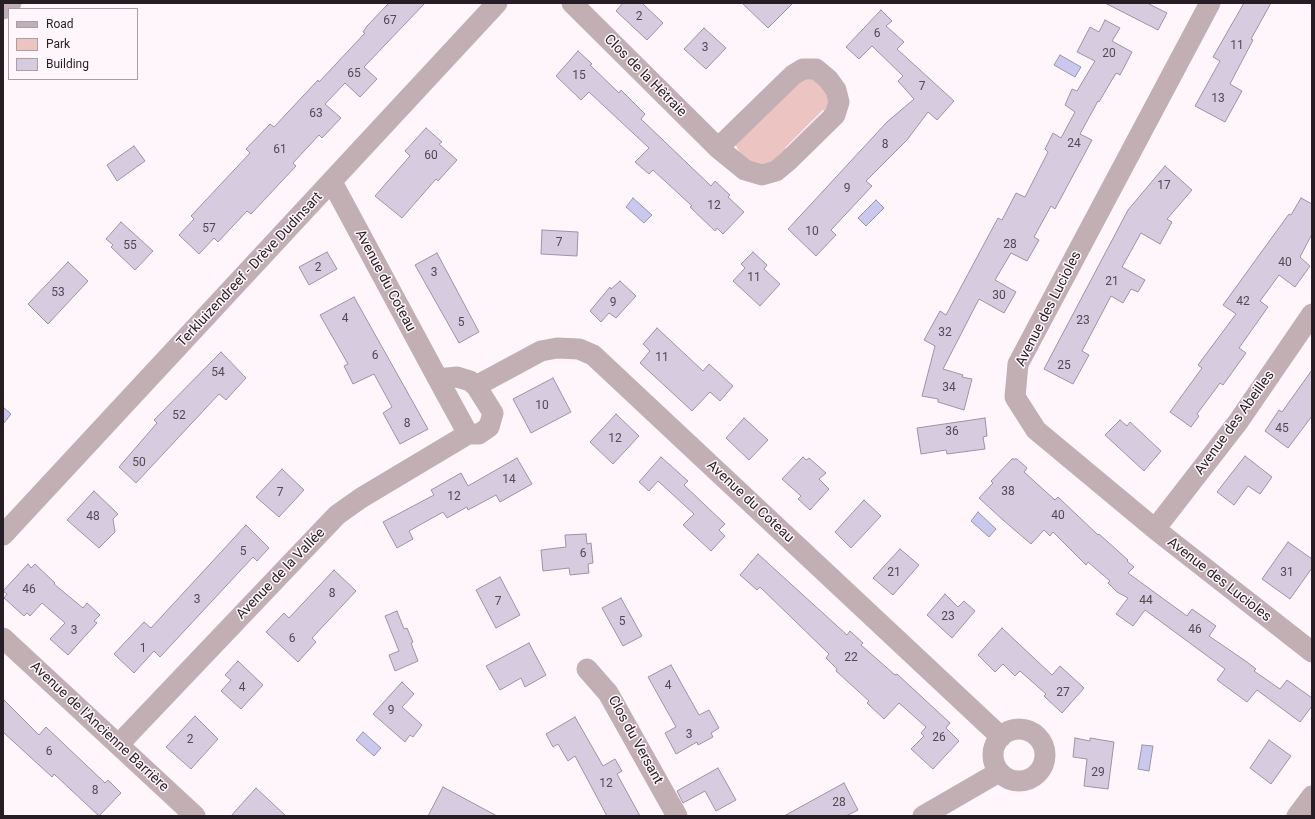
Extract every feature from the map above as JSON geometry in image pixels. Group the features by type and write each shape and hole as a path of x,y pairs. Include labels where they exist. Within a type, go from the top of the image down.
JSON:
{"street":[{"path":"3,9 11,3"},
{"name":"Terkluizendreef - Drève Dudinsart","path":"3,535 497,3"},
{"name":"Clos de la Hêtraie","path":"572,3 718,148 745,170 762,175 776,171 835,115 839,102 836,90 828,79 816,69 803,69 793,75 718,148"},
{"name":"Avenue des Lucioles","path":"1210,3 1018,364 1015,397 1036,430 1155,529 1312,652"},
{"name":"Avenue du Coteau","path":"332,182 468,434"},
{"name":"Avenue des Abeilles","path":"1155,529 1238,422 1312,314"},
{"name":"Avenue du Coteau","path":"476,386 541,351 557,348 579,349 593,355 1001,736"},
{"path":"438,379 457,377 470,381 476,386 493,413 489,427 479,434 468,434"},
{"name":"Avenue de la Vallée","path":"119,744 337,515 361,498 468,434"},
{"name":"Avenue de l'Ancienne Barrière","path":"3,638 195,816"},
{"name":"Clos du Versant","path":"587,669 608,693 677,816"},
{"path":"1012,730 1024,730 1035,735 1043,745 1045,757 1041,769 1033,778 1021,781 1009,780 999,772 993,760 994,748 1001,736 1012,730"},
{"path":"923,816 999,772"},
{"path":"1297,816 1312,796"}],"green space":[{"path":"814,76 831,92 828,113 823,110 785,148 789,154 760,167 743,159 735,144 793,81"}],"water":[{"path":"1060,55 1081,67 1075,77 1054,65"},
{"path":"633,198 652,215 644,223 626,207"},
{"path":"876,200 884,208 866,226 858,218"},
{"path":"3,407 11,414 4,423 3,422"},
{"path":"978,512 996,529 989,537 971,521"},
{"path":"363,732 381,748 374,756 356,740"},
{"path":"1142,745 1153,746 1149,771 1138,769"}],"building":[{"path":"389,3 425,3 364,67 377,79 360,97 345,83 325,104 341,118 322,138 319,135 293,163 296,166 251,214 247,211 218,242 214,238 199,254 179,235 194,219 191,216 250,153 246,149 270,124 274,127 318,80 319,82 365,33 363,32 367,26"},
{"path":"623,3 642,3 663,23 647,40 616,11"},
{"path":"742,3 793,3 768,28"},
{"path":"1105,3 1147,3 1167,13 1158,30"},
{"path":"1244,3 1271,3 1251,39 1253,40 1230,84 1242,91 1225,122 1195,106 1220,61 1213,57"},
{"path":"881,10 892,21 886,26 904,42 897,49 954,101 937,120 928,112 907,140 866,181 872,186 831,230 836,235 816,256 788,229 887,122 914,99 898,81 903,76 872,46 859,59 846,47"},
{"path":"1105,20 1120,28 1112,41 1132,52 1120,75 1116,73 1099,102 1098,101 1080,134 1092,140 1055,209 1051,206 1034,237 1039,240 1027,261 1011,253 995,280 1016,292 1004,313 979,299 943,369 963,375 962,377 972,379 964,410 938,402 938,399 922,396 935,346 924,340 940,311 946,315 998,218 1002,220 1016,193 1025,197 1048,152 1045,149 1053,133 1061,138 1075,112 1065,105 1072,89 1077,91 1095,61 1077,52 1090,27 1099,32"},
{"path":"704,28 726,48 706,69 684,49"},
{"path":"578,51 619,93 621,90 645,114 641,119 711,186 715,181 730,195 728,197 744,212 723,234 717,228 715,231 690,207 692,206 653,170 649,174 635,162 649,148 589,92 581,100 556,76"},
{"path":"426,128 442,142 439,144 457,160 438,181 436,179 402,218 375,196 410,156 405,151"},
{"path":"134,146 145,161 117,181 107,165"},
{"path":"1165,166 1192,190 1167,219 1172,222 1160,244 1141,233 1122,267 1145,280 1138,292 1131,289 1123,303 1111,296 1082,351 1089,355 1073,384 1044,369 1128,210"},
{"path":"1301,198 1312,204 1312,234 1300,257 1310,266 1295,287 1279,275 1260,301 1268,307 1239,348 1246,353 1223,385 1220,383 1197,414 1199,416 1191,427 1170,412 1202,368 1198,365 1236,314 1223,305 1289,214 1291,215"},
{"path":"121,222 153,251 135,270 111,247 113,245 106,239"},
{"path":"542,230 578,232 577,256 541,254"},
{"path":"327,252 337,269 309,285 299,267"},
{"path":"753,252 767,265 764,269 780,284 760,306 733,281 745,268 741,264"},
{"path":"437,253 479,332 459,343 415,265"},
{"path":"68,262 88,281 48,324 28,304"},
{"path":"620,281 636,296 616,318 609,313 601,322 590,311 610,287 611,289"},
{"path":"354,297 428,429 400,444 383,413 392,407 374,374 353,384 344,366 348,364 320,315"},
{"path":"657,328 703,371 709,364 733,386 720,401 710,392 692,411 640,363 650,351 643,344"},
{"path":"221,352 246,378 226,400 219,394 136,483 119,467 157,423 154,420"},
{"path":"1312,370 1312,416 1288,448 1265,431 1279,410 1282,412"},
{"path":"553,378 571,412 531,433 513,399"},
{"path":"616,414 639,436 613,464 590,442"},
{"path":"744,418 768,440 749,460 726,438"},
{"path":"985,418 987,436 983,437 985,449 947,454 946,450 921,454 917,428"},
{"path":"1120,420 1127,426 1130,422 1161,451 1144,471 1105,435"},
{"path":"1245,456 1272,477 1260,494 1248,486 1234,505 1217,492"},
{"path":"661,457 688,481 684,485 725,524 719,530 725,536 711,551 683,525 694,514 658,481 649,491 639,482"},
{"path":"803,457 806,460 809,458 826,473 819,479 829,489 810,510 798,499 801,496 782,479"},
{"path":"517,458 532,484 500,502 496,495 468,510 467,507 447,518 443,512 409,531 413,539 397,548 383,522 434,495 431,490 461,473 468,486"},
{"path":"1012,459 1017,459 1027,468 1024,472 1055,500 1058,497 1098,535 1099,534 1128,560 1127,561 1134,567 1128,573 1187,616 1192,609 1216,626 1209,636 1247,662 1256,669 1254,671 1280,689 1287,680 1312,698 1312,706 1300,722 1257,690 1247,702 1217,680 1225,669 1145,610 1133,626 1116,614 1128,598 1117,592 1108,583 1110,581 1088,562 1086,565 1053,532 1050,536 1044,530 1031,544 1003,520 979,498 993,483 991,481"},
{"path":"282,469 304,490 279,517 256,497"},
{"path":"94,491 118,514 113,519 115,532 99,548 67,520"},
{"path":"864,500 881,516 851,548 835,532"},
{"path":"246,525 269,548 257,561 253,557 160,657 154,651 134,673 114,654 144,622 151,628"},
{"path":"586,534 587,544 591,543 593,563 588,564 589,573 570,575 569,568 543,571 541,550 566,547 565,535"},
{"path":"1288,542 1312,559 1312,568 1290,599 1262,579"},
{"path":"900,549 919,565 893,595 873,578"},
{"path":"758,554 847,635 850,631 863,643 861,645 895,675 897,674 950,723 946,728 959,741 933,769 911,749 924,736 921,733 926,727 899,703 884,719 867,703 869,701 836,671 837,669 826,658 829,654 760,587 757,590 740,575"},
{"path":"28,564 31,568 35,564 55,583 54,584 83,608 87,603 100,615 94,621 97,623 68,655 50,639 65,623 42,603 30,616 27,613 24,616 4,598 7,594 3,591"},
{"path":"334,570 356,591 312,638 316,642 298,662 266,632 284,613 289,618"},
{"path":"500,577 520,615 496,628 476,590"},
{"path":"945,594 958,607 964,601 975,611 952,638 927,615"},
{"path":"621,598 642,636 623,646 602,608"},
{"path":"397,611 404,629 407,628 413,642 411,643 418,661 395,671 389,655 399,651 385,616"},
{"path":"1002,628 1052,675 1060,666 1084,688 1062,713 1044,696 1046,694 1020,671 1015,676 1003,664 995,672 978,655"},
{"path":"529,643 546,675 525,687 521,678 500,690 486,666"},
{"path":"238,661 263,685 241,709 221,691 231,680 225,675"},
{"path":"671,665 699,715 709,710 719,728 711,733 713,737 698,745 697,742 676,754 665,733 676,727 648,677"},
{"path":"402,682 414,694 402,707 422,725 413,737 410,735 405,742 373,714"},
{"path":"3,699 39,735 46,727 105,783 108,780 121,793 99,816 54,774 52,777 3,732"},
{"path":"195,716 218,739 191,769 166,747"},
{"path":"575,717 603,766 615,759 622,771 617,774 640,816 607,816 575,756 568,761 558,744 553,747 546,734"},
{"path":"1075,738 1090,741 1090,738 1114,742 1108,789 1084,786 1087,759 1073,757"},
{"path":"1269,740 1291,756 1271,784 1250,768"},
{"path":"718,768 736,800 716,811 705,791 683,803 677,791"},
{"path":"844,783 858,810 846,816 784,816"},
{"path":"443,787 497,816 428,816"},
{"path":"256,788 286,816 231,816"}]}
